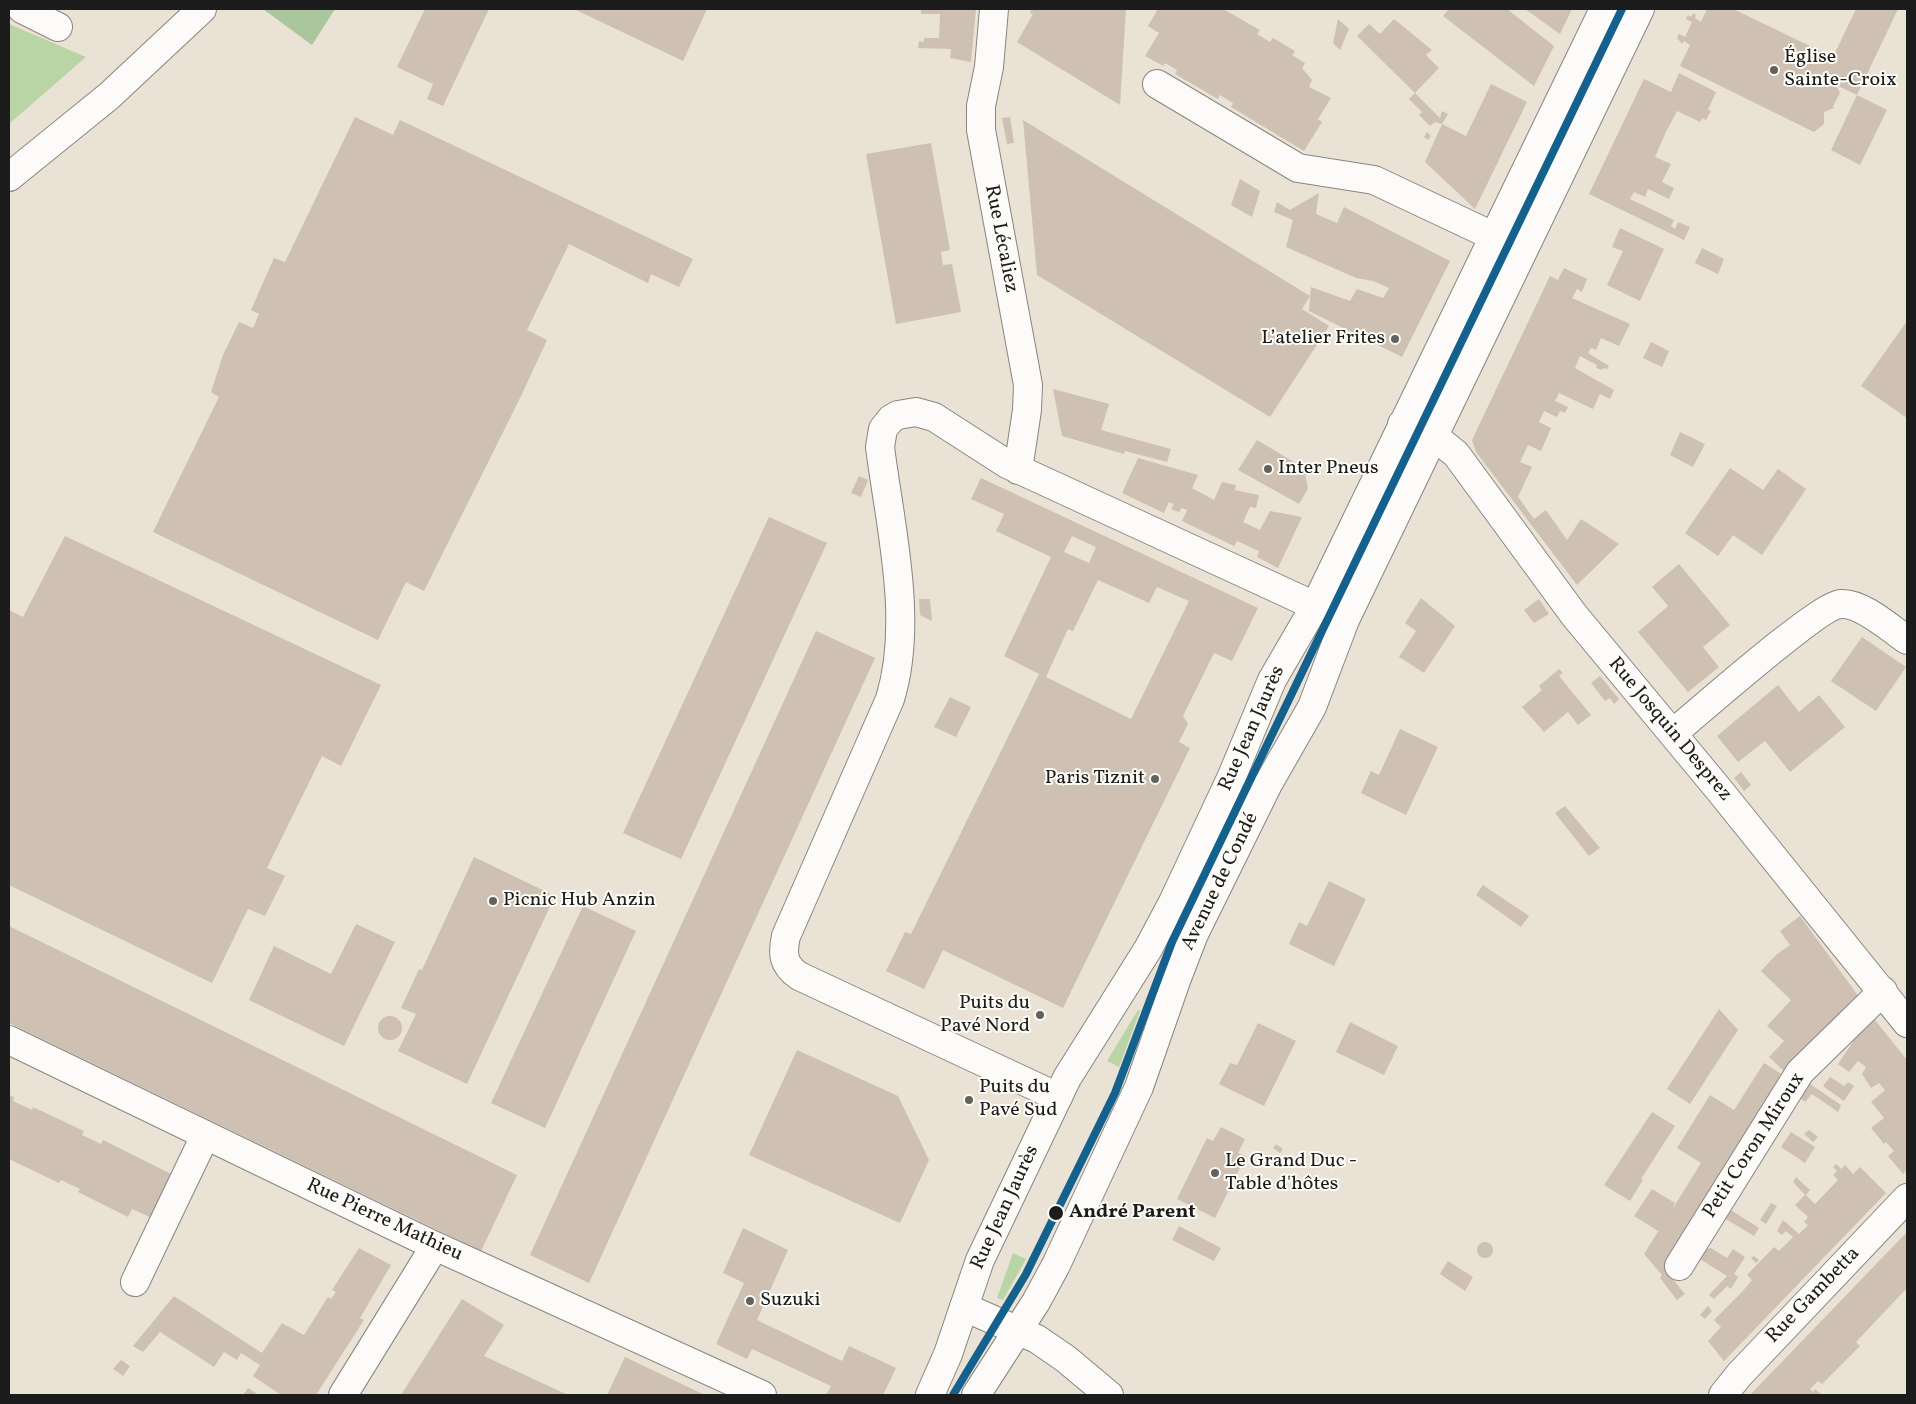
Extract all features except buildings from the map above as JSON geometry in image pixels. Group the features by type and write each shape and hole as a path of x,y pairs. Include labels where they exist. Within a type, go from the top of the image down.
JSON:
{"street":[{"path":"22,9 58,27"},
{"path":"9,177 109,96 202,9"},
{"name":"Rue Lécaliez","path":"994,9 989,67 981,106 981,130 1028,385 1027,410 1018,470"},
{"name":"Rue Jean Jaurès","path":"930,1395 988,1242 1058,1097 1078,1057 1148,949 1173,902 1232,776 1272,680 1296,642 1315,606 1604,9"},
{"name":"Avenue de Condé","path":"976,1395 1018,1330 1056,1265 1131,1104 1194,934 1268,784 1312,708 1336,640 1640,9"},
{"path":"1157,84 1298,168 1374,180 1495,237"},
{"path":"1058,1097 799,976 790,970 783,953 786,936 890,698 897,670 899,640 897,561 880,447 883,429 898,415 916,412 924,413 944,422 982,450 1018,470 1315,606"},
{"path":"1402,424 1433,437"},
{"name":"Rue Josquin Desprez","path":"1433,437 1447,446 1465,465 1574,615 1673,733 1907,1023"},
{"path":"1673,733 1775,649 1833,606 1851,604 1861,608 1907,640"},
{"name":"Petit Coron Miroux","path":"1679,1266 1800,1072 1883,991"},
{"name":"Rue Pierre Mathieu","path":"9,1040 435,1246 762,1395"},
{"path":"135,1282 205,1136"},
{"name":"Rue Gambetta","path":"1723,1395 1746,1368 1907,1198"},
{"path":"343,1395 435,1246"},
{"path":"964,1307 1018,1330 1050,1347 1109,1395"}],"green space":[{"path":"263,9 335,9 312,45"},
{"path":"9,24 86,57 9,124"},
{"path":"1138,1010 1140,1011 1119,1067 1107,1061"},
{"path":"1013,1253 1026,1259 1003,1300 997,1298"}],"transit line":[{"path":"953,1395 1026,1274 1115,1093 1172,942 1622,9"}],"place":[{"name":"Église Sainte-Croix","path":"1774,70"},
{"name":"L’atelier Frites","path":"1395,339"},
{"name":"Inter Pneus","path":"1268,469"},
{"name":"Paris Tiznit","path":"1155,779"},
{"name":"Picnic Hub Anzin","path":"493,901"},
{"name":"Puits du Pavé Nord","path":"1040,1015"},
{"name":"Puits du Pavé Sud","path":"969,1100"},
{"name":"Le Grand Duc - Table d'hôtes","path":"1215,1173"},
{"name":"André Parent","path":"1056,1213"},
{"name":"Suzuki","path":"750,1301"}]}
